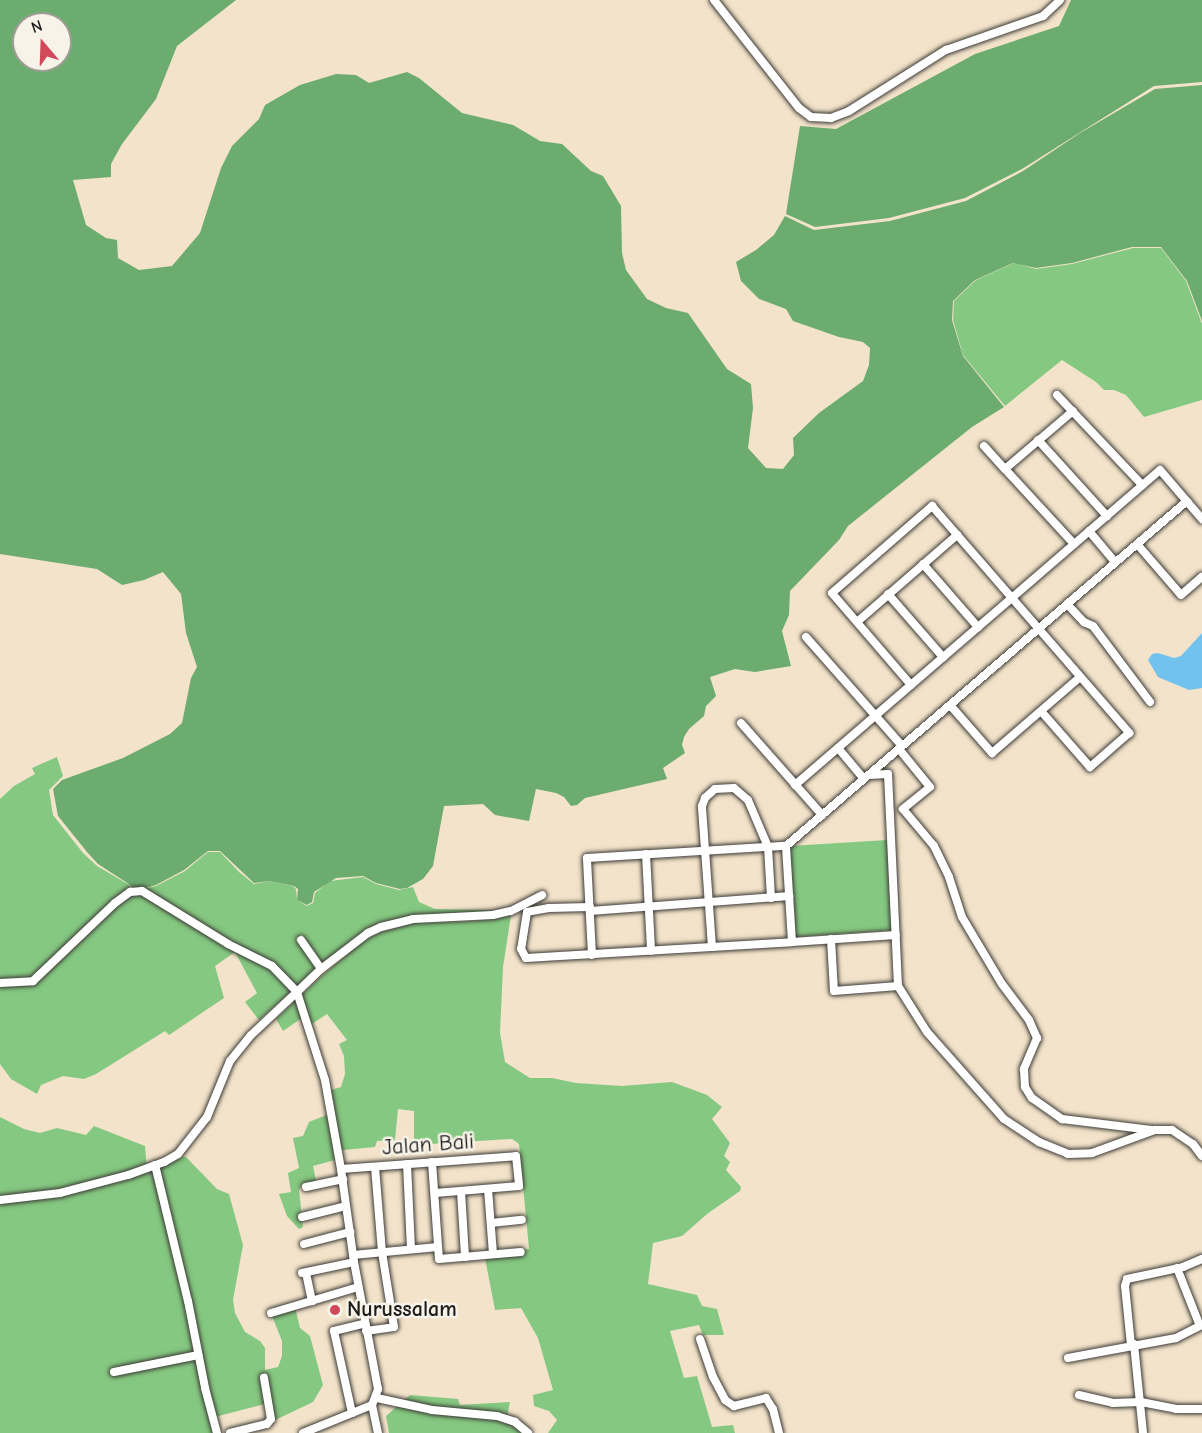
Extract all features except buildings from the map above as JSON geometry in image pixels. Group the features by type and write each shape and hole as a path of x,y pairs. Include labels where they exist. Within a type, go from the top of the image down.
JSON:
{"street":[{"path":"714,0 799,108 811,117 831,118 849,111 939,54 971,39 1043,16 1060,0"},
{"path":"1057,395 1142,485"},
{"path":"1005,468 1072,411"},
{"path":"1038,440 1107,516"},
{"path":"984,446 1074,544"},
{"path":"795,785 1160,470 1202,519"},
{"path":"592,955 587,858 786,846 1187,501"},
{"path":"911,685 832,593 932,506 1130,733 1090,767 1041,711"},
{"path":"1089,531 1115,562"},
{"path":"856,622 957,535"},
{"path":"1137,544 1181,595 1202,577"},
{"path":"923,564 978,627"},
{"path":"888,594 943,657"},
{"path":"1067,604 1099,633 1150,702"},
{"path":"806,637 876,716 930,787 903,809 934,846 949,877 962,917 1002,984 1029,1020 1037,1038 1024,1070 1025,1087 1032,1098 1062,1119 1172,1131 1184,1137 1202,1156"},
{"path":"950,705 992,753 1080,677"},
{"path":"741,723 822,815"},
{"path":"838,748 866,777"},
{"path":"887,759 898,986 927,1032 1004,1119 1039,1142 1068,1154 1092,1153 1155,1130"},
{"path":"866,777 888,774"},
{"path":"712,947 703,802 711,791 724,787 738,790 746,796 768,847 771,898"},
{"path":"786,846 792,942"},
{"path":"646,855 651,951"},
{"path":"0,983 33,981 115,903 130,892 142,891 228,944 272,966 297,992 325,1080 342,1169 353,1258 378,1389 374,1402 378,1433"},
{"path":"0,1200 60,1193 155,1165 178,1154 190,1142 207,1117 230,1061 251,1035 321,969 368,933 381,927 413,919 493,915 511,911 542,895"},
{"path":"789,896 649,907 528,911 525,915 521,949 530,959 896,935"},
{"path":"831,939 834,991 898,986"},
{"path":"301,940 321,969"},
{"name":"Jalan Bali","path":"342,1169 516,1156 519,1186 488,1189"},
{"path":"432,1162 439,1259 521,1252"},
{"path":"406,1164 411,1249"},
{"path":"155,1165 189,1301 198,1355 217,1433"},
{"path":"352,1413 333,1334 336,1328 394,1327 382,1252 375,1167"},
{"path":"306,1187 343,1179"},
{"path":"435,1193 488,1189 493,1254"},
{"path":"461,1191 465,1257"},
{"path":"302,1216 346,1206"},
{"path":"491,1223 522,1220"},
{"path":"304,1244 350,1232"},
{"path":"312,1300 304,1273 382,1252 438,1247"},
{"path":"1143,1433 1125,1286 1127,1279 1178,1268 1202,1259"},
{"path":"1068,1358 1132,1344 1176,1338 1201,1326 1178,1268"},
{"path":"271,1313 358,1287"},
{"path":"700,1339 723,1396 730,1405 740,1405 766,1398 770,1400 778,1433"},
{"path":"114,1372 198,1355"},
{"path":"230,1433 267,1424 271,1419 264,1378"},
{"path":"1079,1395 1113,1403 1141,1402 1176,1409 1202,1409"},
{"path":"303,1433 374,1402 497,1416 515,1422 528,1433"}],"green space":[{"path":"0,0 236,0 177,46 156,99 122,144 111,164 111,177 73,180 86,225 106,238 117,240 118,258 139,270 172,266 200,233 221,168 232,146 259,119 265,105 300,85 336,74 356,75 369,83 407,72 419,78 462,113 513,125 540,141 562,144 591,171 603,176 621,206 622,253 626,270 647,299 666,308 688,313 727,369 751,384 753,408 748,448 766,468 783,469 794,455 793,438 819,413 863,381 869,365 870,348 863,342 839,337 793,321 786,309 759,299 741,281 736,262 756,250 774,235 785,216 814,230 890,221 966,201 1023,171 1080,133 1155,89 1202,85 1202,321 1187,281 1161,247 1132,247 1072,263 1036,268 1013,263 975,280 953,301 952,320 963,356 1004,407 972,427 848,526 839,540 790,591 789,615 782,631 791,666 755,672 735,669 710,677 716,696 706,706 704,716 689,729 684,737 682,745 685,753 663,768 667,779 585,798 577,805 571,806 564,797 556,793 536,789 529,821 495,815 483,804 444,806 433,866 423,879 407,888 400,889 376,883 363,876 336,878 314,892 312,902 307,905 297,900 298,889 294,886 269,881 254,883 220,851 208,851 184,870 156,885 138,890 98,864 87,852 58,816 53,789 62,780 123,758 170,734 182,723 191,678 197,667 186,633 181,594 163,572 144,580 122,585 97,569 0,554"},
{"path":"1071,0 1202,0 1202,82 1154,86 1022,169 965,198 889,218 815,227 786,214 800,126 836,129 975,54 1059,26"},
{"path":"1133,248 1161,248 1186,281 1202,324 1202,400 1144,417 1126,395 1114,390 1104,390 1096,382 1062,360 1005,406 963,355 953,320 954,301 976,280 1014,263 1036,269 1072,264"},
{"path":"57,757 63,776 49,790 53,815 83,853 97,866 138,890 156,886 185,871 208,852 220,852 254,884 269,881 293,886 296,889 297,900 307,906 313,903 315,893 330,881 363,877 376,884 399,890 413,887 419,902 435,909 492,910 492,913 412,915 378,924 323,963 259,1020 245,1002 257,993 235,952 215,966 224,998 169,1035 165,1031 96,1074 84,1079 63,1076 41,1085 37,1094 11,1079 0,1064 0,799 14,786 35,774 32,768"},
{"path":"887,840 892,930 796,937 790,846"},
{"path":"511,915 503,967 500,1033 505,1062 530,1078 552,1078 576,1083 622,1086 672,1082 707,1095 722,1107 712,1119 730,1143 724,1156 730,1162 726,1170 741,1187 740,1191 707,1214 682,1236 653,1243 648,1284 697,1295 702,1306 717,1309 724,1335 703,1335 699,1325 670,1331 684,1378 697,1376 712,1427 733,1425 735,1433 548,1433 557,1420 549,1411 534,1406 533,1395 553,1390 538,1338 521,1308 495,1310 484,1253 529,1249 519,1144 512,1139 414,1145 414,1111 398,1109 395,1140 377,1141 375,1147 333,1151 335,1160 313,1166 316,1181 302,1184 299,1190 303,1227 299,1229 287,1216 279,1194 291,1192 288,1173 299,1168 293,1138 303,1136 309,1122 329,1114 325,1092 341,1087 345,1074 344,1056 339,1044 347,1040 327,1014 312,1024 302,1018 283,1031 276,1019 367,938 412,923 475,921"},
{"path":"0,1117 24,1129 40,1133 57,1128 86,1135 94,1126 145,1146 147,1170 180,1156 186,1157 217,1189 229,1194 243,1245 233,1300 235,1313 245,1332 260,1341 265,1348 265,1370 278,1367 282,1356 282,1341 272,1316 295,1307 300,1328 310,1336 323,1385 313,1402 271,1422 265,1404 211,1418 216,1433 0,1433"},
{"path":"410,1395 458,1399 460,1405 510,1402 506,1422 523,1433 389,1433 386,1416"}],"water":[{"path":"1202,633 1202,688 1189,690 1158,677 1148,660 1152,654 1158,653 1174,658 1181,656"}],"place":[{"name":"Nurussalam","path":"335,1310"}]}
